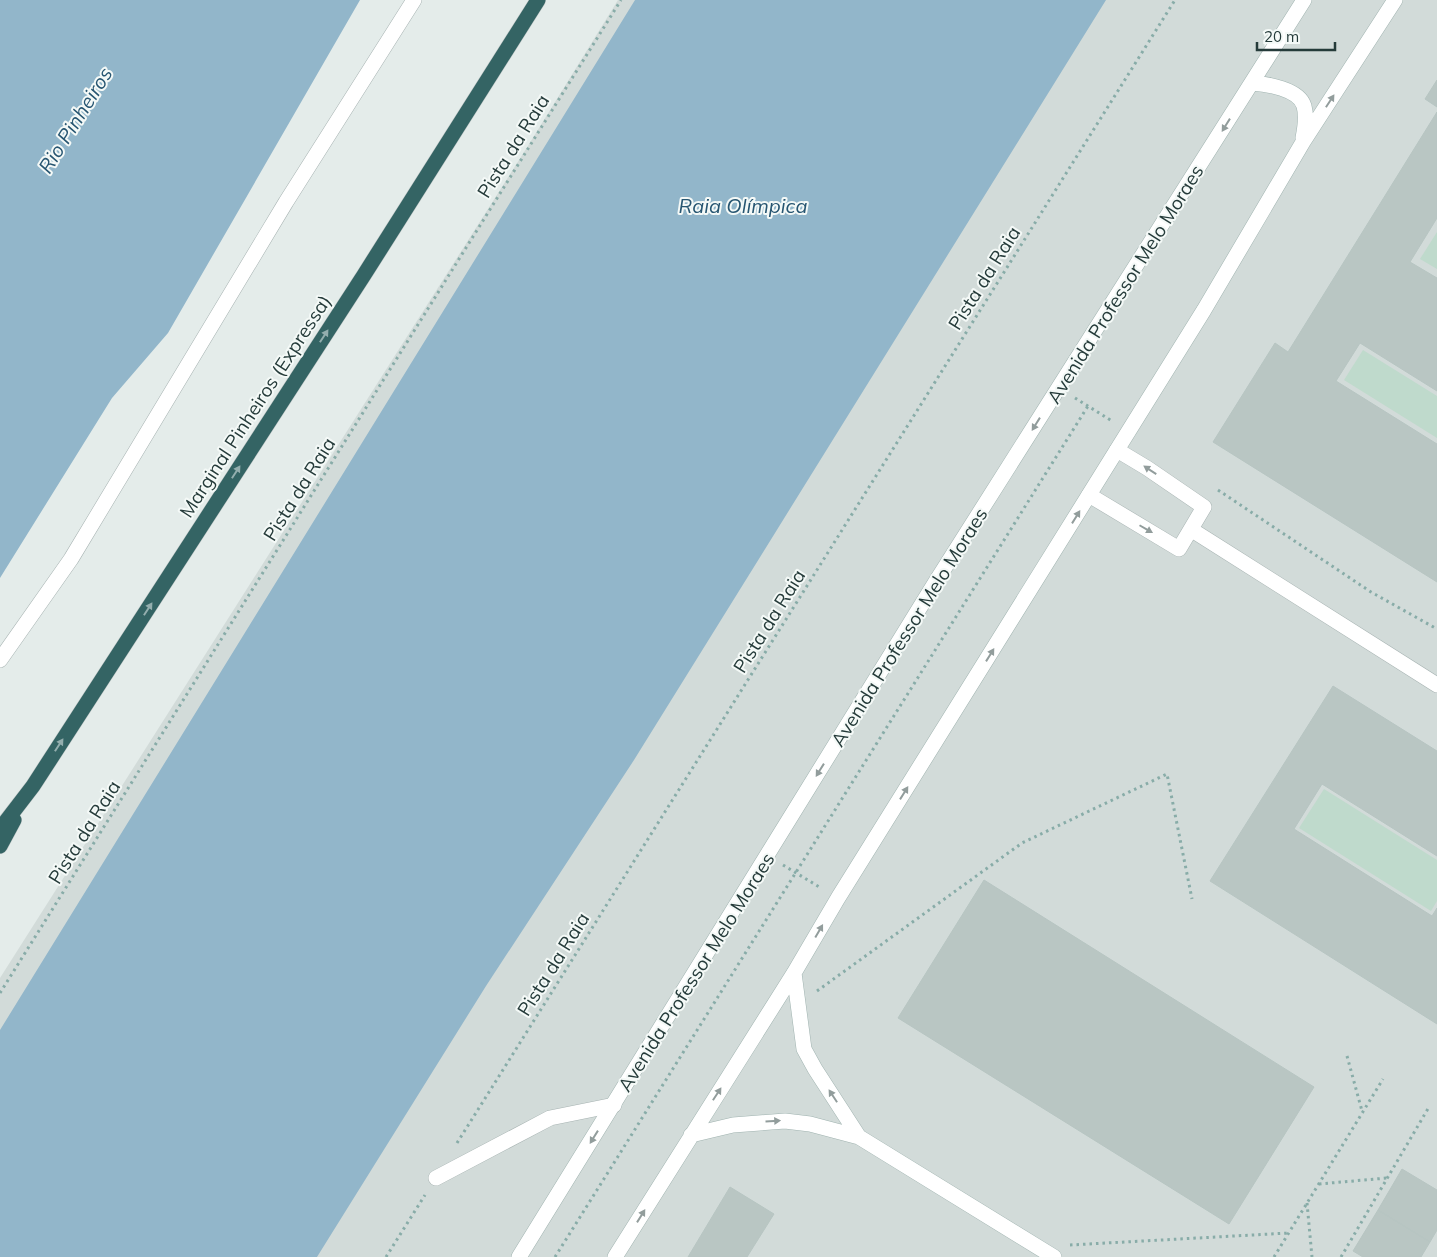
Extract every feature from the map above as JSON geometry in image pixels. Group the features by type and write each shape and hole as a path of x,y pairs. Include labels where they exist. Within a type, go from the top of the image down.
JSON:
{"highway":[{"name":"Marginal Pinheiros (Expressa)","path":"0,829 33,786 364,274 538,0"},
{"path":"0,846 33,786"}],"street":[{"path":"0,660 71,559 286,202 414,0"},
{"name":"Avenida Professor Melo Moraes","path":"520,1257 935,583 1304,0"},
{"path":"615,1257 794,973 838,898 1129,432 1204,310 1303,142 1395,0"},
{"path":"1252,83 1271,85 1298,97 1304,105 1306,118 1303,142"},
{"path":"1089,495 1180,549 1192,530 1204,507 1117,450"},
{"path":"1192,530 1437,685"},
{"path":"794,973 804,1049 859,1138"},
{"path":"436,1178 550,1118 614,1105"},
{"path":"691,1135 732,1125 785,1121 810,1124 859,1138 930,1180 1037,1252 1054,1257"},
{"path":"530,1240 534,1257"}],"path":[{"name":"Pista da Raia","path":"0,993 620,0"},
{"name":"Pista da Raia","path":"457,1144 1175,0"},
{"path":"555,1257 1088,406 1129,432"},
{"path":"1217,489 1371,592 1437,629"},
{"path":"798,1005 1022,843 1167,774 1192,899"},
{"path":"767,856 838,898"},
{"path":"1347,1056 1362,1112"},
{"path":"1274,1257 1382,1079"},
{"path":"1341,1257 1429,1107"},
{"path":"386,1257 436,1178"},
{"path":"1319,1184 1387,1178"},
{"path":"1307,1203 1312,1257"},
{"path":"1037,1252 1289,1232"}],"shaded area":[{"path":"618,0 1437,0 1437,1257 0,1257 0,978 526,149"}],"green space":[{"path":"1437,232 1437,269 1420,259"},
{"path":"1363,350 1437,396 1437,438 1344,380"},
{"path":"1324,789 1437,860 1437,901 1431,911 1299,828"}],"water":[{"name":"Rio Pinheiros","path":"0,0 360,0 168,333 112,398 0,578"},
{"name":"Raia Olímpica","path":"635,0 1106,0 634,760 486,986 317,1257 0,1257 0,1030"}],"building":[{"path":"1437,80 1437,107 1425,99"},
{"path":"1437,112 1437,218 1410,262 1437,278 1437,391 1360,343 1336,381 1437,444 1437,582 1213,442 1275,343 1288,352"},
{"path":"1333,686 1437,751 1437,856 1322,784 1294,829 1432,916 1437,908 1437,1024 1210,881"},
{"path":"984,880 1314,1087 1229,1224 898,1018"},
{"path":"1402,1169 1437,1190 1437,1230 1430,1242 1378,1210"},
{"path":"730,1187 774,1214 747,1257 688,1257"},
{"path":"1378,1210 1430,1242 1421,1257 1363,1257 1353,1251"}]}
